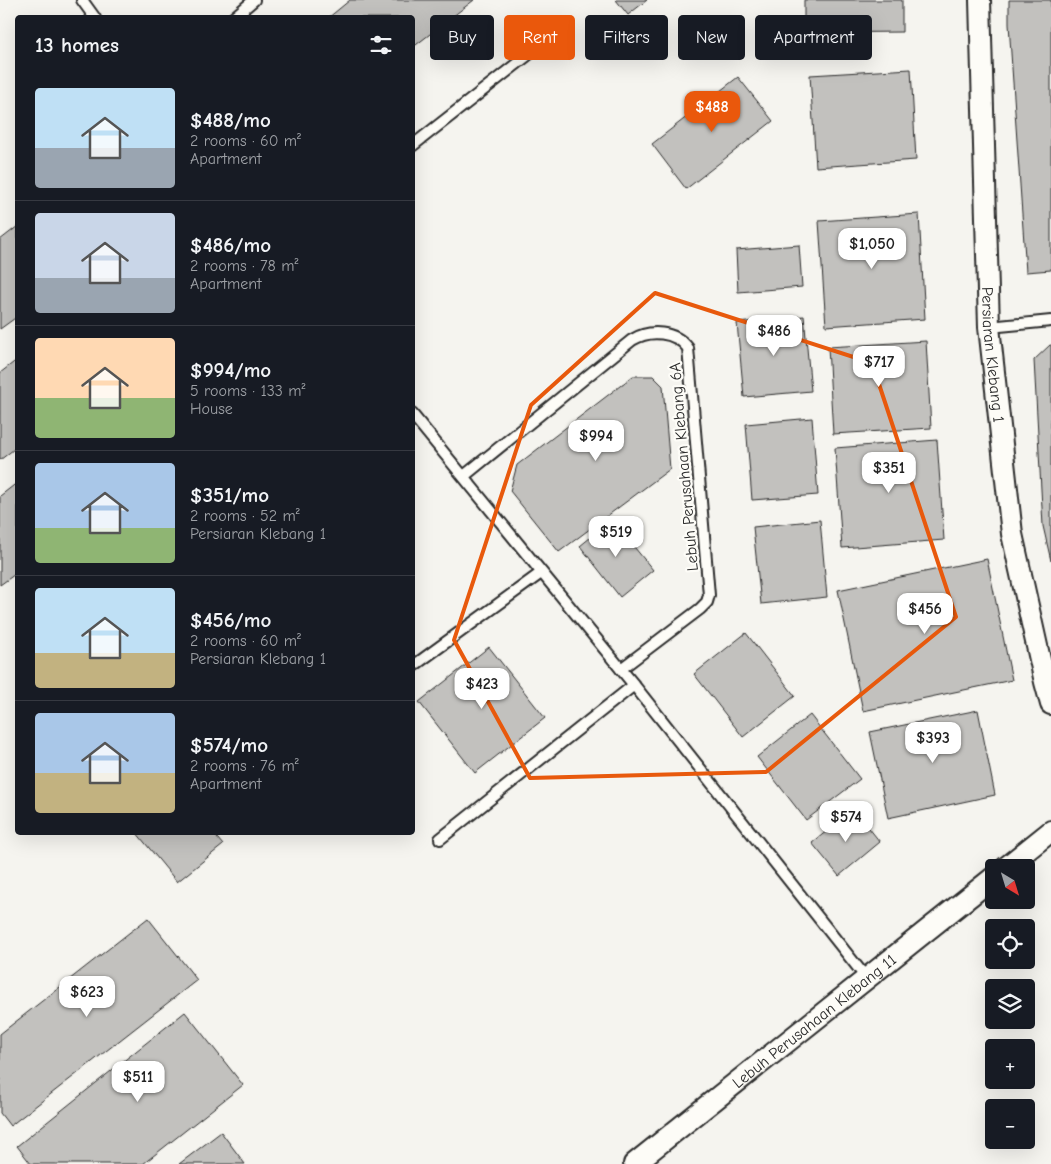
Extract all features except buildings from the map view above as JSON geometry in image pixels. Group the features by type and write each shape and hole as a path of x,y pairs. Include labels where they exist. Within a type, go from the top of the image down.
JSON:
{"street":[{"name":"Persiaran Klebang 1","path":"980,0 989,327 1012,534 1051,704"},
{"path":"1017,859 1051,831"},
{"name":"Lebuh Perusahaan Klebang 11","path":"634,1164 985,884"}],"lane":[{"path":"82,0 93,15"},
{"path":"236,15 254,0"},
{"path":"415,144 522,60"},
{"path":"989,327 1051,321"},
{"name":"Lebuh Perusahaan Klebang 6A","path":"464,476 642,334 652,333 674,336 681,340 688,348 709,595 707,602 700,609 620,669"},
{"path":"415,418 634,685 867,979"},
{"path":"415,665 541,573"},
{"path":"440,839 634,685"}],"highlighted area":[{"path":"655,293 872,363 956,617 766,772 530,778 454,640 531,405"}]}
